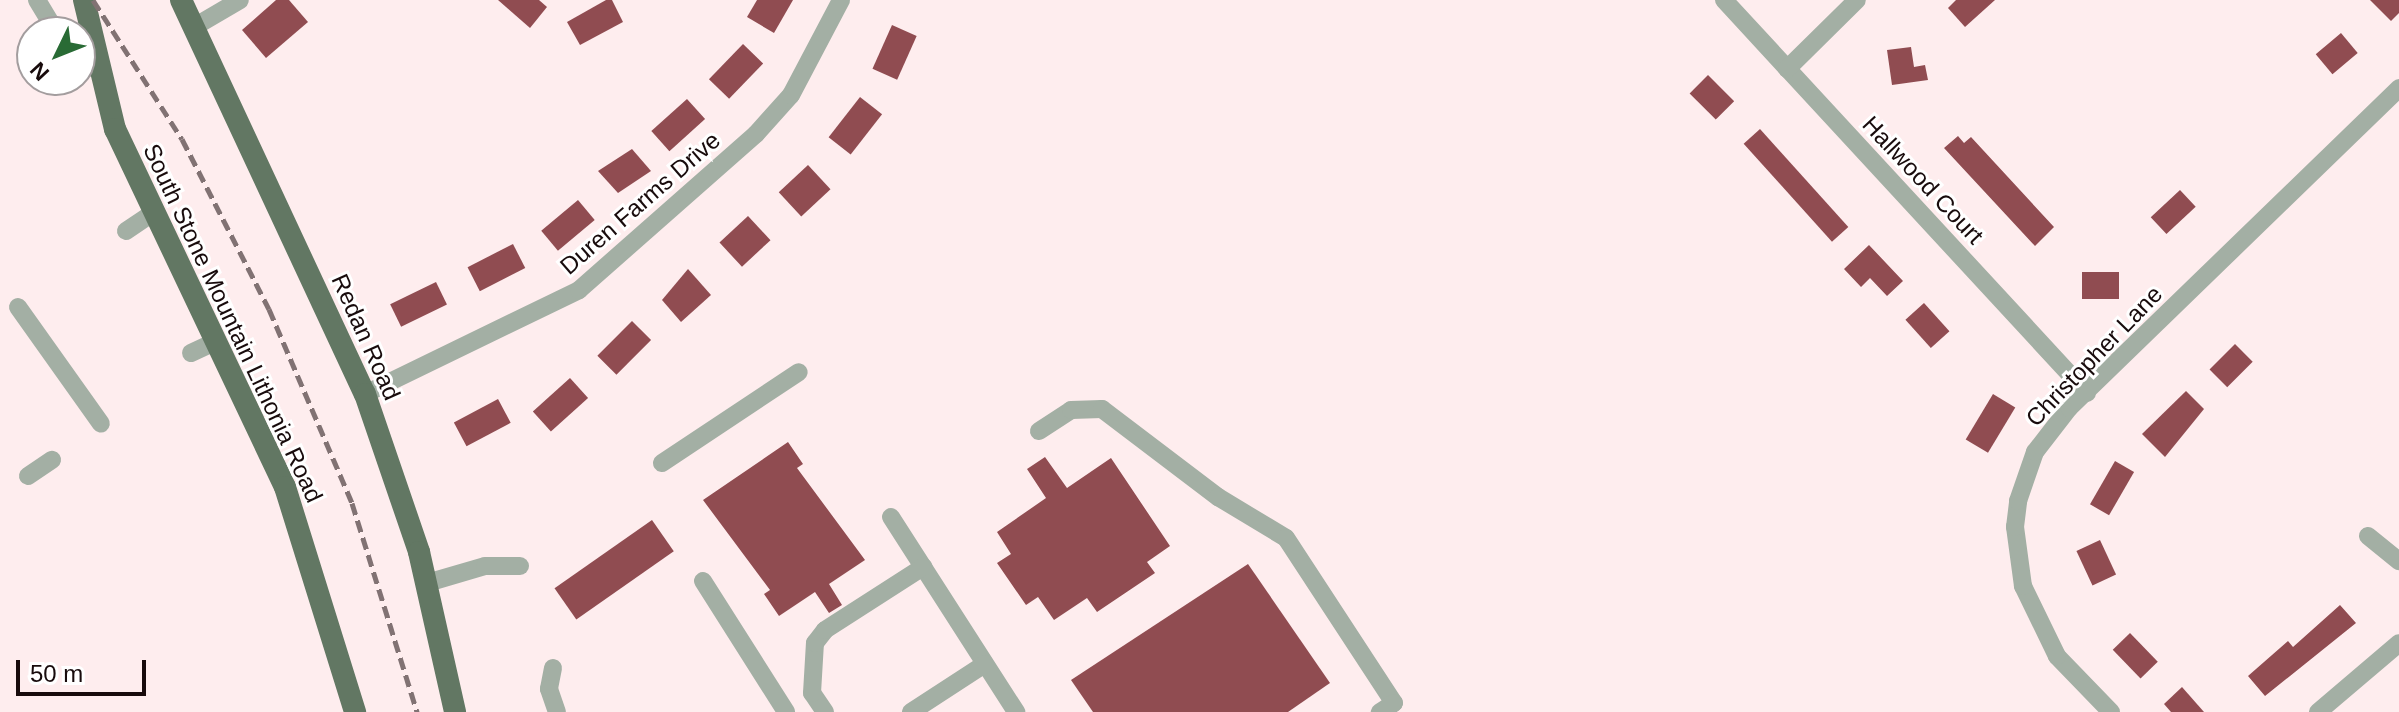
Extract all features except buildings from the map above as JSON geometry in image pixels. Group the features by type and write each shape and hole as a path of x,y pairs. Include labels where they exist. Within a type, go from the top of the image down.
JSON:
{"main road":[{"name":"Redan Road","path":"181,0 365,394 427,583 455,712"},
{"name":"South Stone Mountain Lithonia Road","path":"96,84 153,213 285,487 355,712"}],"street":[{"path":"194,27 240,0"},
{"name":"Duren Farms Drive","path":"365,394 579,290 756,134 791,95 841,0"},
{"name":"Hallwood Court","path":"1724,0 2087,393"},
{"path":"1787,69 1857,0"},
{"name":"Christopher Lane","path":"2111,712 2043,634 2023,586 2017,553 2016,514 2025,476 2053,428 2399,88"},
{"path":"126,231 153,213"},
{"path":"18,307 101,424"},
{"path":"191,353 217,341"},
{"path":"662,463 799,372"},
{"path":"1039,431 1071,410 1102,409 1218,497 1286,538 1394,703 1380,712"},
{"path":"28,476 52,460"},
{"path":"891,517 1016,712"},
{"path":"2368,536 2399,561"},
{"path":"427,583 485,566 520,566"},
{"path":"825,712 812,693 811,661 825,630 923,567"},
{"path":"703,581 785,711 812,693"},
{"path":"2318,712 2399,643"},
{"path":"911,712 985,664"},
{"path":"553,668 549,689 557,712"}],"railway":[{"path":"93,0 182,139 269,309 352,503 417,712"}]}
